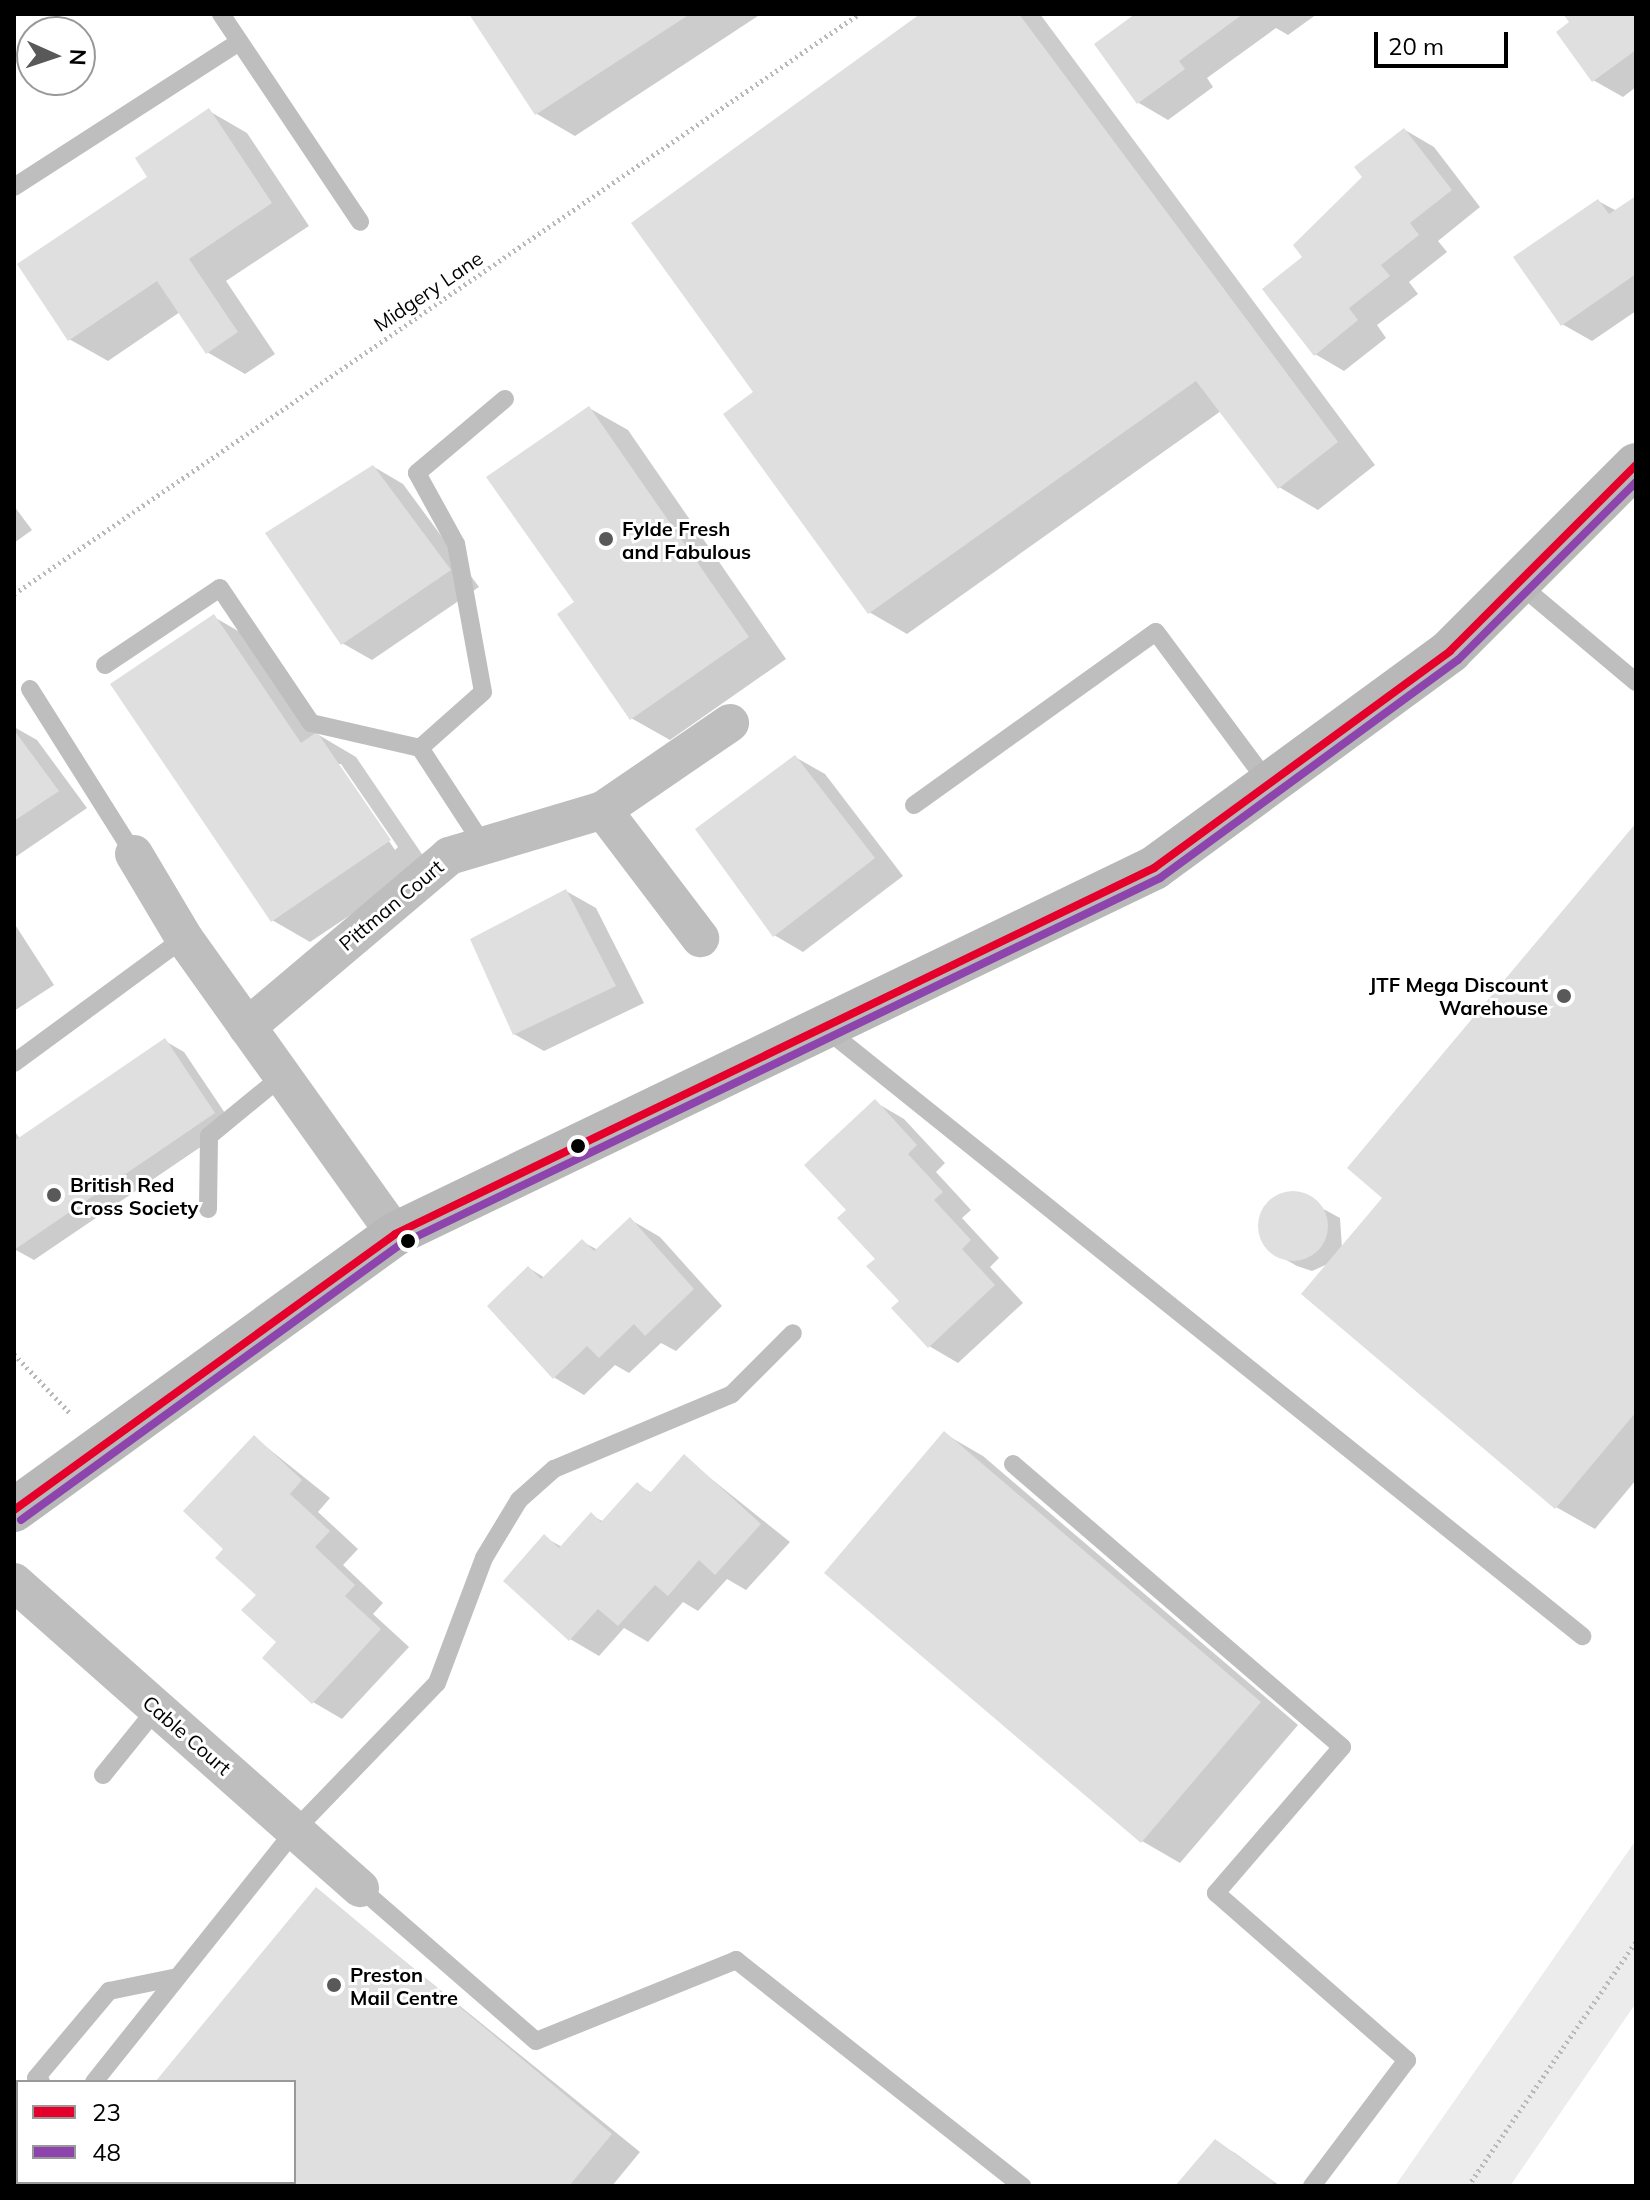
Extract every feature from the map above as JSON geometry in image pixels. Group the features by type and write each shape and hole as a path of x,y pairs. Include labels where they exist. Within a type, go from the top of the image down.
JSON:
{"street":[{"path":"14,1510 100,1444 395,1234 1154,868 1450,651 1636,465"},
{"name":"Pittman Court","path":"247,1027 449,856 603,810 730,723"},
{"path":"603,810 700,938"},
{"path":"134,854 184,938 395,1234"},
{"name":"Cable Court","path":"14,1582 360,1888"}],"lane":[{"path":"221,14 360,222"},
{"path":"14,187 239,42"},
{"path":"420,748 483,692 456,544 417,473 505,399"},
{"path":"1518,583 1636,682"},
{"path":"105,665 220,588 311,723 420,748 484,846"},
{"path":"914,805 1156,632 1269,784"},
{"path":"30,689 134,854"},
{"path":"14,1063 184,938"},
{"path":"824,1027 1582,1636"},
{"path":"208,1209 209,1136 282,1076"},
{"path":"96,2080 295,1830 437,1683 484,1558 519,1500 554,1469 732,1394 793,1333"},
{"path":"1013,1464 1342,1747 1216,1893 1407,2060 1312,2186"},
{"path":"103,1775 157,1708"},
{"path":"360,1888 536,2041 736,1960 1022,2186"},
{"path":"38,2080 36,2078 109,1991 178,1977"}],"path":[{"name":"Midgery Lane","path":"14,594 859,14"},
{"path":"14,1354 100,1444"},
{"path":"1468,2186 1636,1942"}],"shaded area":[{"path":"1636,1840 1636,2003 1510,2186 1395,2186"}],"building":[{"path":"469,14 690,14 535,115"},
{"path":"920,14 1019,14 1338,442 1278,489 1196,381 868,614 723,414 753,392 631,223"},
{"path":"1135,14 1243,14 1179,61 1185,69 1137,104 1094,44"},
{"path":"1563,14 1636,14 1636,50 1592,82 1556,32 1569,22"},
{"path":"209,108 272,203 189,259 238,332 206,354 157,281 68,341 17,264 147,177 135,158"},
{"path":"1404,128 1452,190 1410,223 1419,235 1381,265 1390,276 1349,308 1358,320 1314,356 1262,289 1302,257 1293,245 1362,177 1354,167"},
{"path":"1636,196 1636,274 1561,326 1513,257 1598,199 1609,214"},
{"name":"Fylde Fresh and Fabulous","path":"589,406 749,637 630,720 557,614 574,602 486,477"},
{"path":"373,465 451,570 341,645 265,533"},
{"path":"214,614 301,743 317,732 391,840 271,922 110,684"},
{"path":"14,730 59,791 14,821"},
{"path":"795,755 875,858 773,937 695,829"},
{"name":"JTF Mega Discount Warehouse","path":"1636,823 1636,1412 1555,1509 1301,1294 1382,1198 1347,1168"},
{"path":"566,889 616,986 513,1035 470,939"},
{"name":"British Red Cross Society","path":"165,1038 215,1113 14,1250 14,1141"},
{"path":"875,1099 917,1145 908,1154 943,1192 934,1200 971,1240 962,1249 995,1285 928,1348 891,1308 899,1301 866,1266 875,1259 837,1218 846,1210 804,1165"},
{"path":"1293,1191 1312,1197 1322,1207 1328,1226 1322,1245 1312,1255 1293,1261 1274,1255 1264,1245 1258,1226 1264,1207 1274,1197"},
{"path":"630,1217 694,1289 645,1336 634,1324 599,1358 587,1346 553,1379 487,1306 528,1266 541,1279 582,1239 594,1251"},
{"path":"944,1431 1261,1702 1141,1843 824,1573"},
{"path":"254,1435 302,1480 290,1494 330,1531 315,1547 355,1585 345,1596 381,1629 312,1704 262,1658 276,1642 241,1610 256,1595 215,1558 223,1549 183,1511"},
{"path":"684,1454 761,1524 715,1575 699,1560 668,1596 655,1585 618,1626 598,1609 569,1641 503,1581 544,1534 559,1548 591,1512 601,1522 637,1482 650,1493"},
{"name":"Preston Mail Centre","path":"316,1887 612,2134 569,2186 68,2186 296,2184 296,2080 157,2080"},
{"path":"1215,2139 1274,2182 1271,2186 1175,2186"}],"transit line":[{"name":"23","path":"14,1510 395,1234 1154,868 1450,651 1636,465"},
{"name":"48","path":"21,1520 401,1244 1160,878 1458,660 1636,482"}],"place":[{"name":"Fylde Fresh and Fabulous","path":"606,539"},
{"name":"JTF Mega Discount Warehouse","path":"1564,996"},
{"name":"British Red Cross Society","path":"54,1195"},
{"name":"Preston Mail Centre","path":"334,1985"}]}
